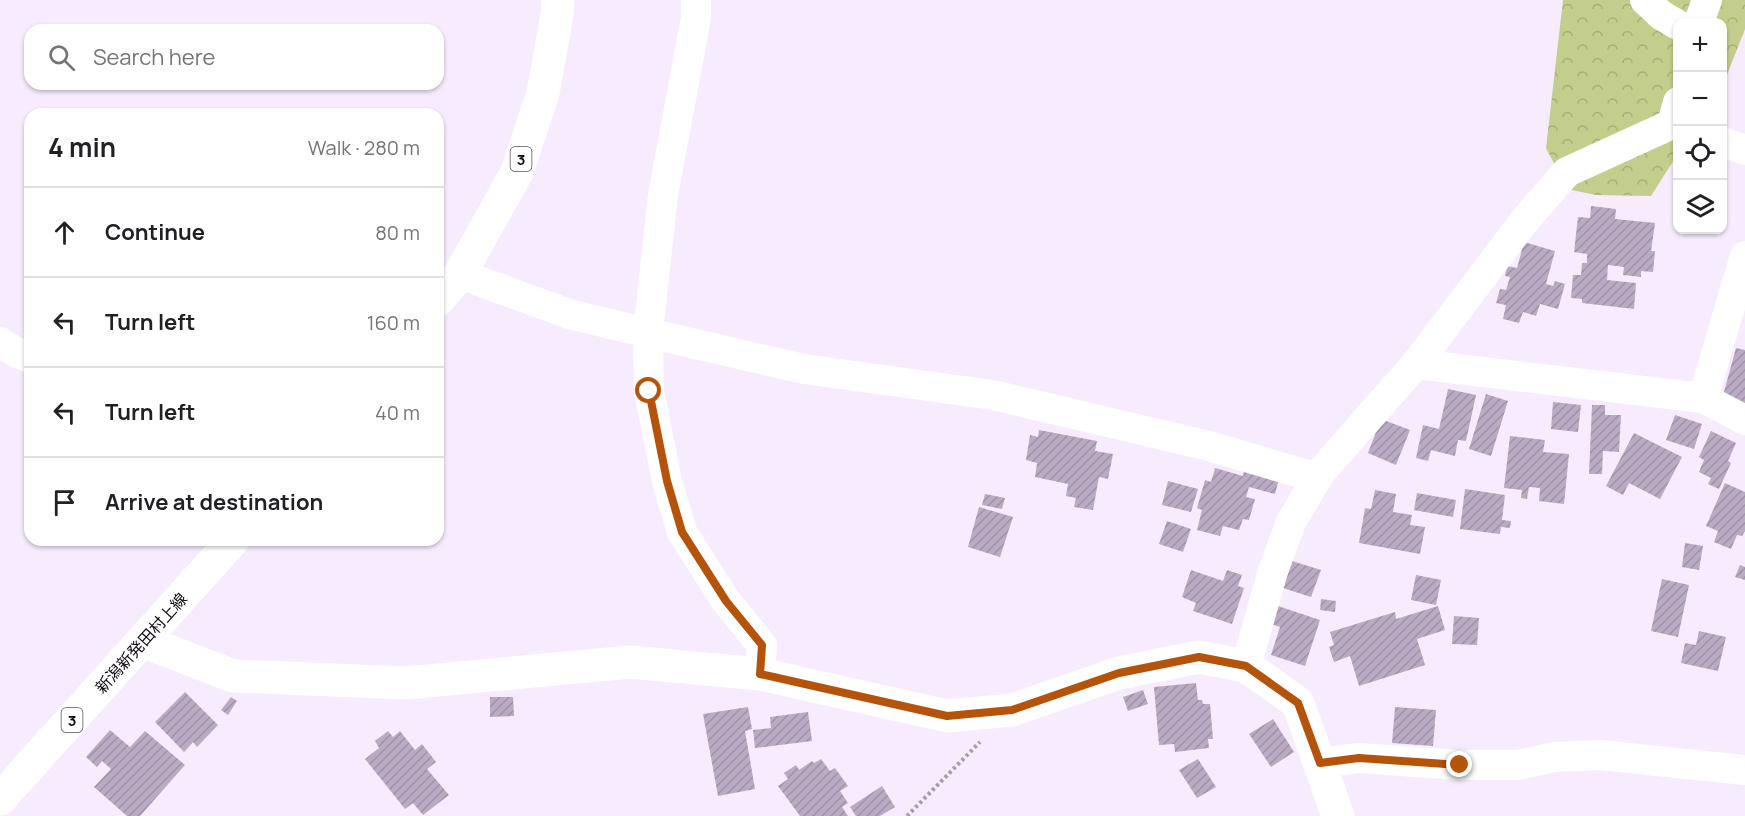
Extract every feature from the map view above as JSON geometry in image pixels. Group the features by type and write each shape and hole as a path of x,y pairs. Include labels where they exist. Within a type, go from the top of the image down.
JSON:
{"street":[{"name":"3","path":"444,293 460,274 517,172 543,93 558,0"},
{"path":"696,0 696,18 663,195 648,333 649,391 667,481 682,532 726,601 762,645 760,674"},
{"path":"1645,0 1661,15 1673,22"},
{"path":"1700,18 1707,0"},
{"path":"1246,666 1273,571 1291,522 1317,478 1416,364 1525,220 1566,172 1673,118"},
{"path":"1727,144 1745,150"},
{"path":"1703,398 1745,256"},
{"path":"460,274 569,314 648,333 804,369 993,395 1209,446 1317,478"},
{"path":"0,342 24,356"},
{"path":"1416,364 1703,398 1745,420"},
{"name":"新潟新発田村上線","path":"0,799 228,546"},
{"path":"143,641 233,676 406,683 630,662 760,674 947,716 1012,710 1119,673 1199,657 1246,666 1298,703 1338,816"},
{"path":"1320,763 1359,758 1460,765 1518,765 1555,757 1600,755 1745,770"}],"path":[{"path":"907,816 1012,710"}],"green space":[{"path":"1563,0 1745,0 1745,29 1727,75 1727,18 1673,18 1673,161 1651,196 1596,195 1567,189 1546,148"}],"building":[{"path":"1591,206 1616,209 1615,219 1655,223 1651,251 1655,251 1653,272 1641,271 1641,277 1623,275 1624,267 1608,265 1607,280 1636,283 1634,309 1582,303 1582,299 1571,298 1573,275 1581,275 1582,263 1587,263 1587,254 1574,252 1578,217 1590,218"},
{"path":"1524,242 1555,251 1546,284 1553,286 1555,281 1565,284 1558,309 1540,304 1536,316 1523,312 1519,323 1503,319 1506,305 1496,303 1500,289 1506,290 1510,277 1505,276 1507,266 1517,268"},
{"path":"1736,348 1745,350 1745,405 1722,399"},
{"path":"1448,389 1476,395 1466,441 1458,440 1455,456 1431,450 1428,461 1416,458 1423,425 1439,429"},
{"path":"1486,394 1508,401 1491,456 1469,449"},
{"path":"1553,402 1581,405 1578,432 1551,429"},
{"path":"1592,405 1605,405 1605,415 1621,415 1619,452 1603,451 1602,474 1589,474"},
{"path":"1675,415 1702,424 1694,449 1666,440"},
{"path":"1381,419 1410,430 1396,465 1368,453"},
{"path":"1039,430 1097,441 1095,451 1113,454 1108,479 1099,477 1093,510 1074,507 1076,498 1066,496 1068,484 1035,477 1037,463 1026,460 1030,435 1038,437"},
{"path":"1711,431 1736,443 1728,461 1731,463 1719,489 1708,484 1711,478 1699,472 1704,460 1699,457"},
{"path":"1634,433 1682,457 1660,499 1629,483 1623,495 1606,486"},
{"path":"1510,436 1545,440 1543,452 1569,454 1564,504 1539,501 1540,488 1529,487 1527,499 1521,498 1522,490 1504,488"},
{"path":"1215,468 1243,476 1244,470 1279,479 1275,494 1249,487 1246,497 1255,499 1249,520 1243,519 1239,530 1223,526 1220,536 1197,530 1202,510 1197,508 1205,480 1211,482"},
{"path":"1168,481 1198,489 1191,512 1162,505"},
{"path":"1725,483 1745,492 1745,531 1742,536 1737,535 1731,549 1714,542 1718,531 1706,526"},
{"path":"1465,489 1505,495 1502,520 1511,521 1510,528 1501,527 1500,534 1460,529"},
{"path":"1375,490 1396,494 1393,512 1412,515 1410,525 1425,527 1420,554 1359,543 1365,508 1371,509"},
{"path":"1417,493 1456,500 1453,517 1414,510"},
{"path":"985,494 1005,498 1002,509 982,505"},
{"path":"979,507 1013,517 1000,557 968,547"},
{"path":"1167,521 1191,529 1183,552 1159,544"},
{"path":"1685,543 1703,546 1699,570 1682,567"},
{"path":"1292,561 1321,570 1311,597 1283,588"},
{"path":"1740,565 1745,567 1745,580 1735,577"},
{"path":"1191,570 1223,581 1227,570 1242,575 1238,586 1244,588 1232,624 1193,611 1196,603 1182,597"},
{"path":"1416,575 1441,580 1436,605 1411,600"},
{"path":"1662,579 1689,585 1678,637 1651,631"},
{"path":"1321,599 1336,601 1335,612 1320,610"},
{"path":"1272,604 1320,620 1305,666 1271,655 1280,627 1266,622"},
{"path":"1438,606 1445,630 1417,639 1425,665 1359,686 1350,656 1334,662 1329,647 1334,645 1330,632 1395,612 1396,619"},
{"path":"1454,616 1479,618 1477,645 1452,644"},
{"path":"1699,631 1726,637 1718,671 1681,663 1685,643 1696,645"},
{"path":"1196,683 1198,700 1202,700 1203,704 1210,704 1213,739 1208,739 1209,748 1175,752 1174,744 1159,745 1154,687"},
{"path":"1143,690 1148,704 1128,711 1123,697"},
{"path":"185,692 218,725 197,747 193,742 184,752 155,722"},
{"path":"231,697 237,701 228,715 221,710"},
{"path":"490,697 513,697 514,716 490,717"},
{"path":"748,707 752,729 745,731 755,789 718,796 703,714"},
{"path":"1395,707 1436,710 1433,746 1392,743"},
{"path":"808,712 812,741 755,748 753,730 771,728 770,717"},
{"path":"1273,719 1294,752 1271,767 1249,734"},
{"path":"110,730 130,747 145,731 185,765 140,816 127,816 94,787 111,769 102,761 97,767 86,757"},
{"path":"388,731 393,737 400,731 415,750 422,744 436,762 427,769 449,795 423,815 413,803 405,809 365,759 379,748 375,741"},
{"path":"821,759 830,771 835,768 848,786 840,791 848,803 842,807 848,816 800,816 778,786 788,779 784,773 796,765 799,770 812,761 814,763"},
{"path":"1198,759 1216,787 1197,798 1179,770"},
{"path":"882,786 895,807 880,816 856,816 850,807"}],"route":[{"path":"649,391 667,481 682,532 726,601 762,645 760,674 947,716 1012,710 1119,673 1199,657 1246,666 1298,703 1320,763 1359,758 1460,765"}]}
